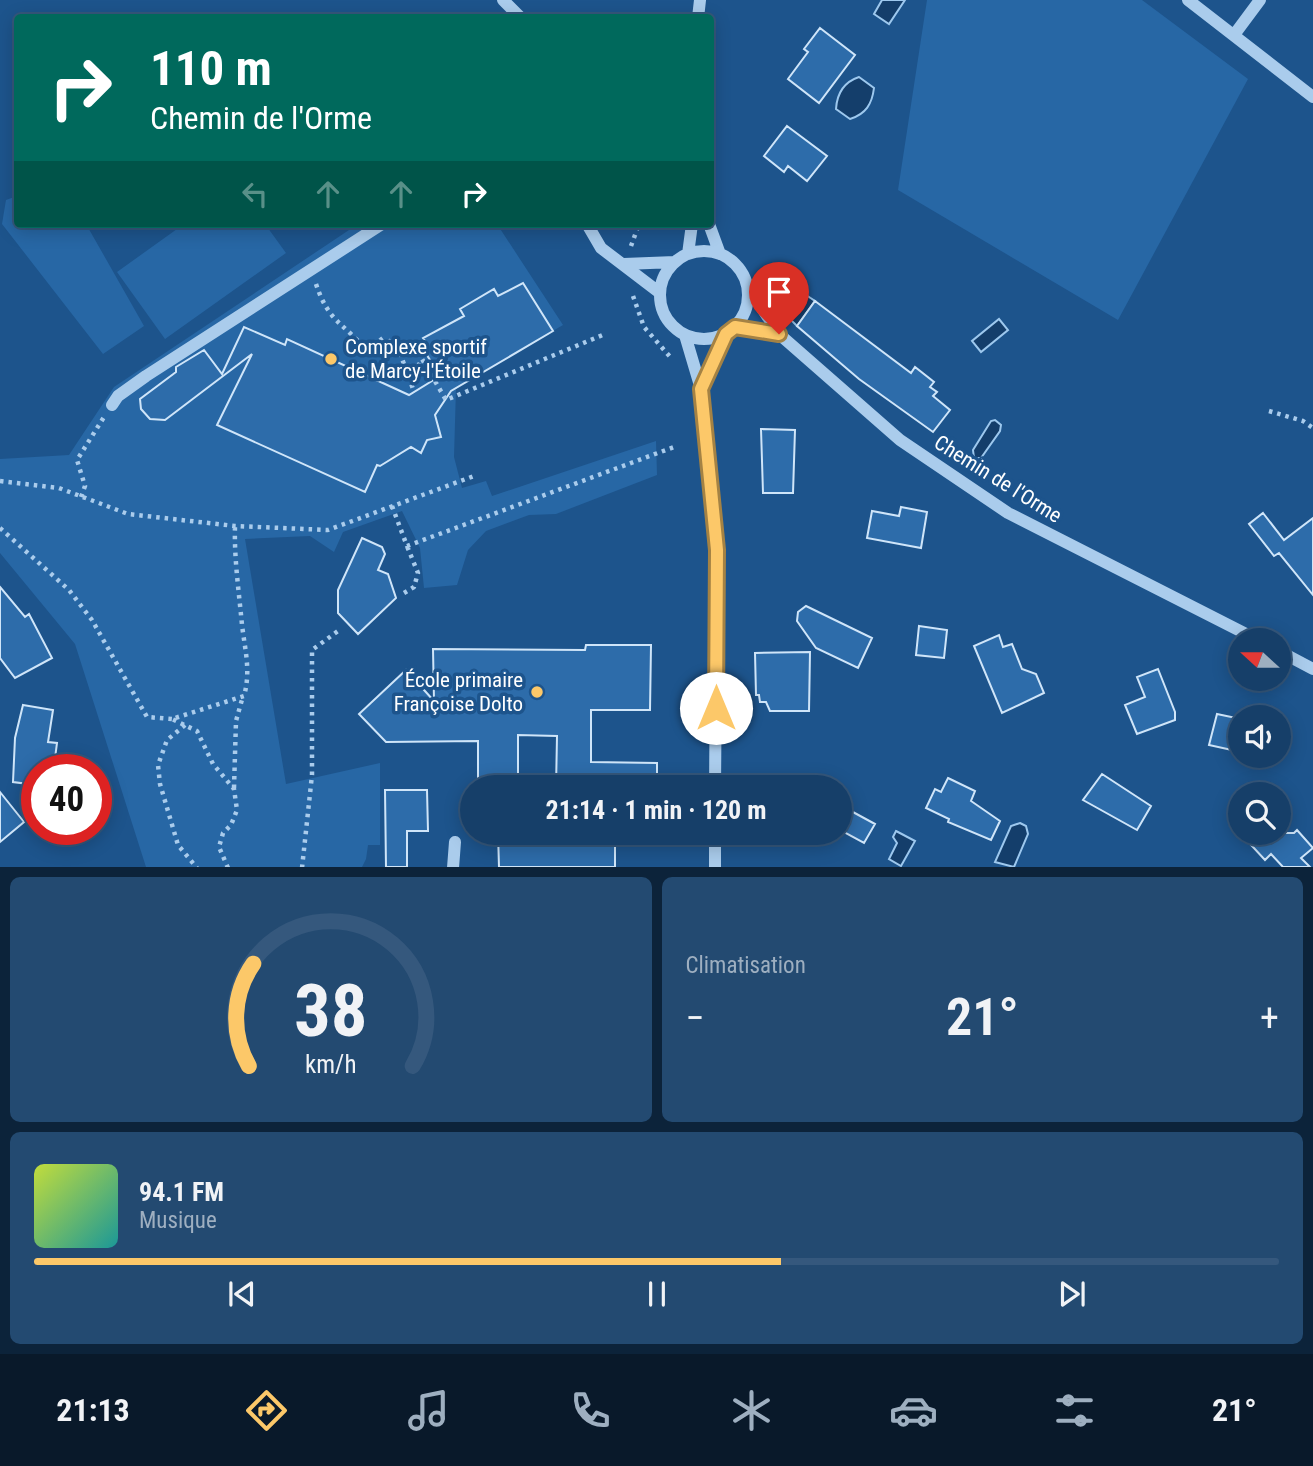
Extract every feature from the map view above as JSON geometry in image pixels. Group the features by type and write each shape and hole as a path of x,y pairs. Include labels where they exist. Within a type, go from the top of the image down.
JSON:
{"street":[{"path":"503,0 518,14"},
{"path":"1188,0 1313,97"},
{"path":"1234,35 1260,0"},
{"path":"111,405 118,396 146,376 376,228"},
{"path":"589,228 601,248 660,293"},
{"path":"688,254 691,228"},
{"path":"710,228 720,254"},
{"path":"701,389 730,331 744,316 748,287 738,267 720,254 709,251 688,254 676,262 662,281 660,293 666,318 685,335 701,389 717,550 715,775"},
{"path":"624,264 676,262"},
{"name":"Chemin de l'Orme","path":"748,287 779,334 900,440 1008,513 1234,628"},
{"path":"685,335 713,339 730,331 779,334"},
{"path":"1292,658 1313,669"},
{"path":"453,867 455,842"},
{"path":"715,845 715,867"}],"path":[{"path":"312,269 331,319 350,331 367,351 386,339 401,356 413,389"},
{"path":"628,287 644,327 674,360 676,371"},
{"path":"410,381 422,359 446,400 605,334"},
{"path":"81,496 85,485 77,460 111,405"},
{"path":"1269,411 1303,421 1313,428"},
{"path":"407,546 674,447"},
{"path":"0,481 59,488 128,514 235,526 328,530 474,476"},
{"path":"392,506 418,573 414,587 404,593"},
{"path":"228,867 219,848 223,833 231,825 237,810 233,789 236,721 248,679 234,551 235,526"},
{"path":"0,528 69,590 92,620 147,717 172,719 197,731 213,764 233,789"},
{"path":"302,867 312,775 312,650 338,631"},
{"path":"172,719 244,696"},
{"path":"185,725 167,740 158,765 160,784 178,845 197,867"}],"shaded area":[{"path":"882,0 905,0 889,24 874,14"},
{"path":"927,0 1142,0 1248,79 1118,320 898,190"},
{"path":"859,77 874,88 873,94 864,111 850,119 836,109 837,103 845,85"},
{"path":"14,197 14,228 88,228 144,326 103,354 2,224 6,200"},
{"path":"178,228 268,228 286,253 165,339 117,272"},
{"path":"352,228 500,228 563,325 456,388 454,457 462,488 486,481 492,496 656,441 657,475 556,514 529,515 486,531 468,550 457,585 424,588 420,548 402,511 343,532 334,552 310,536 245,539 286,784 380,763 380,845 368,845 362,867 146,867 75,644 0,553 0,459 69,455 114,387"},
{"path":"803,293 815,301 797,326 787,316"},
{"path":"999,319 1008,330 981,352 972,341"},
{"path":"995,420 1001,425 1000,431 981,458 974,458 973,450 991,421"},
{"path":"1020,823 1026,826 1028,834 1014,867 995,862 1011,826"},
{"path":"896,831 915,841 901,866 889,859 897,843 893,837"}],"building":[{"path":"820,28 855,55 819,103 788,79 808,52 804,49"},
{"path":"787,126 827,156 807,181 788,166 784,172 764,156"},
{"path":"523,283 553,331 451,391 435,415 441,437 427,440 421,453 411,447 380,466 377,465 365,492 217,425 252,354 165,420 150,419 141,409 140,399 176,372 176,367 204,350 222,374 244,327 285,345 287,339 409,395 440,376 420,344 425,341 423,338 464,316 460,309 494,289 498,296"},
{"path":"815,301 911,373 915,367 934,382 930,387 937,392 933,396 950,410 933,432 859,379 797,326"},
{"path":"761,429 795,430 793,493 763,493"},
{"path":"901,507 927,512 921,548 867,538 872,511 899,516"},
{"path":"1263,513 1284,540 1313,518 1313,595 1279,553 1274,556 1249,524"},
{"path":"362,538 382,547 385,554 378,570 388,574 396,598 358,634 338,613 338,590"},
{"path":"0,587 25,617 29,614 52,658 15,678 0,658"},
{"path":"806,606 872,638 858,668 816,648 797,621 798,612"},
{"path":"919,626 947,630 944,658 916,655"},
{"path":"999,635 1003,647 1012,644 1022,669 1036,674 1044,693 1002,713 974,646"},
{"path":"586,645 651,645 650,710 591,710 591,762 657,763 657,775 556,775 557,736 518,735 518,775 478,775 478,741 386,742 359,714 406,670 434,701 433,649 585,650"},
{"path":"810,652 809,711 770,711 766,702 760,702 759,695 756,695 755,653"},
{"path":"1158,669 1175,712 1175,720 1137,734 1125,705 1145,697 1137,677"},
{"path":"23,705 53,710 48,742 57,743 56,754 21,754 21,783 13,782 15,738"},
{"path":"1217,714 1228,716 1228,749 1209,745"},
{"path":"1102,774 1151,806 1137,830 1083,800"},
{"path":"948,778 975,791 971,801 1000,821 991,840 948,822 949,819 926,808 935,789 941,792"},
{"path":"385,790 427,790 428,831 407,831 407,867 386,867"},
{"path":"0,792 21,818 21,824 0,842"},
{"path":"852,812 875,824 864,843 852,836"},
{"path":"1297,830 1313,848 1301,858 1310,867 1283,867 1271,854 1265,860 1251,845 1291,845 1291,833"},
{"path":"498,845 615,845 615,867 499,867"}],"place":[{"name":"Complexe sportif de Marcy-l'Étoile","path":"331,359"},
{"name":"École primaire Françoise Dolto","path":"537,692"}],"route":[{"path":"716,708 717,550 715,514 703,435 701,389 726,334 735,327 779,334"}]}
